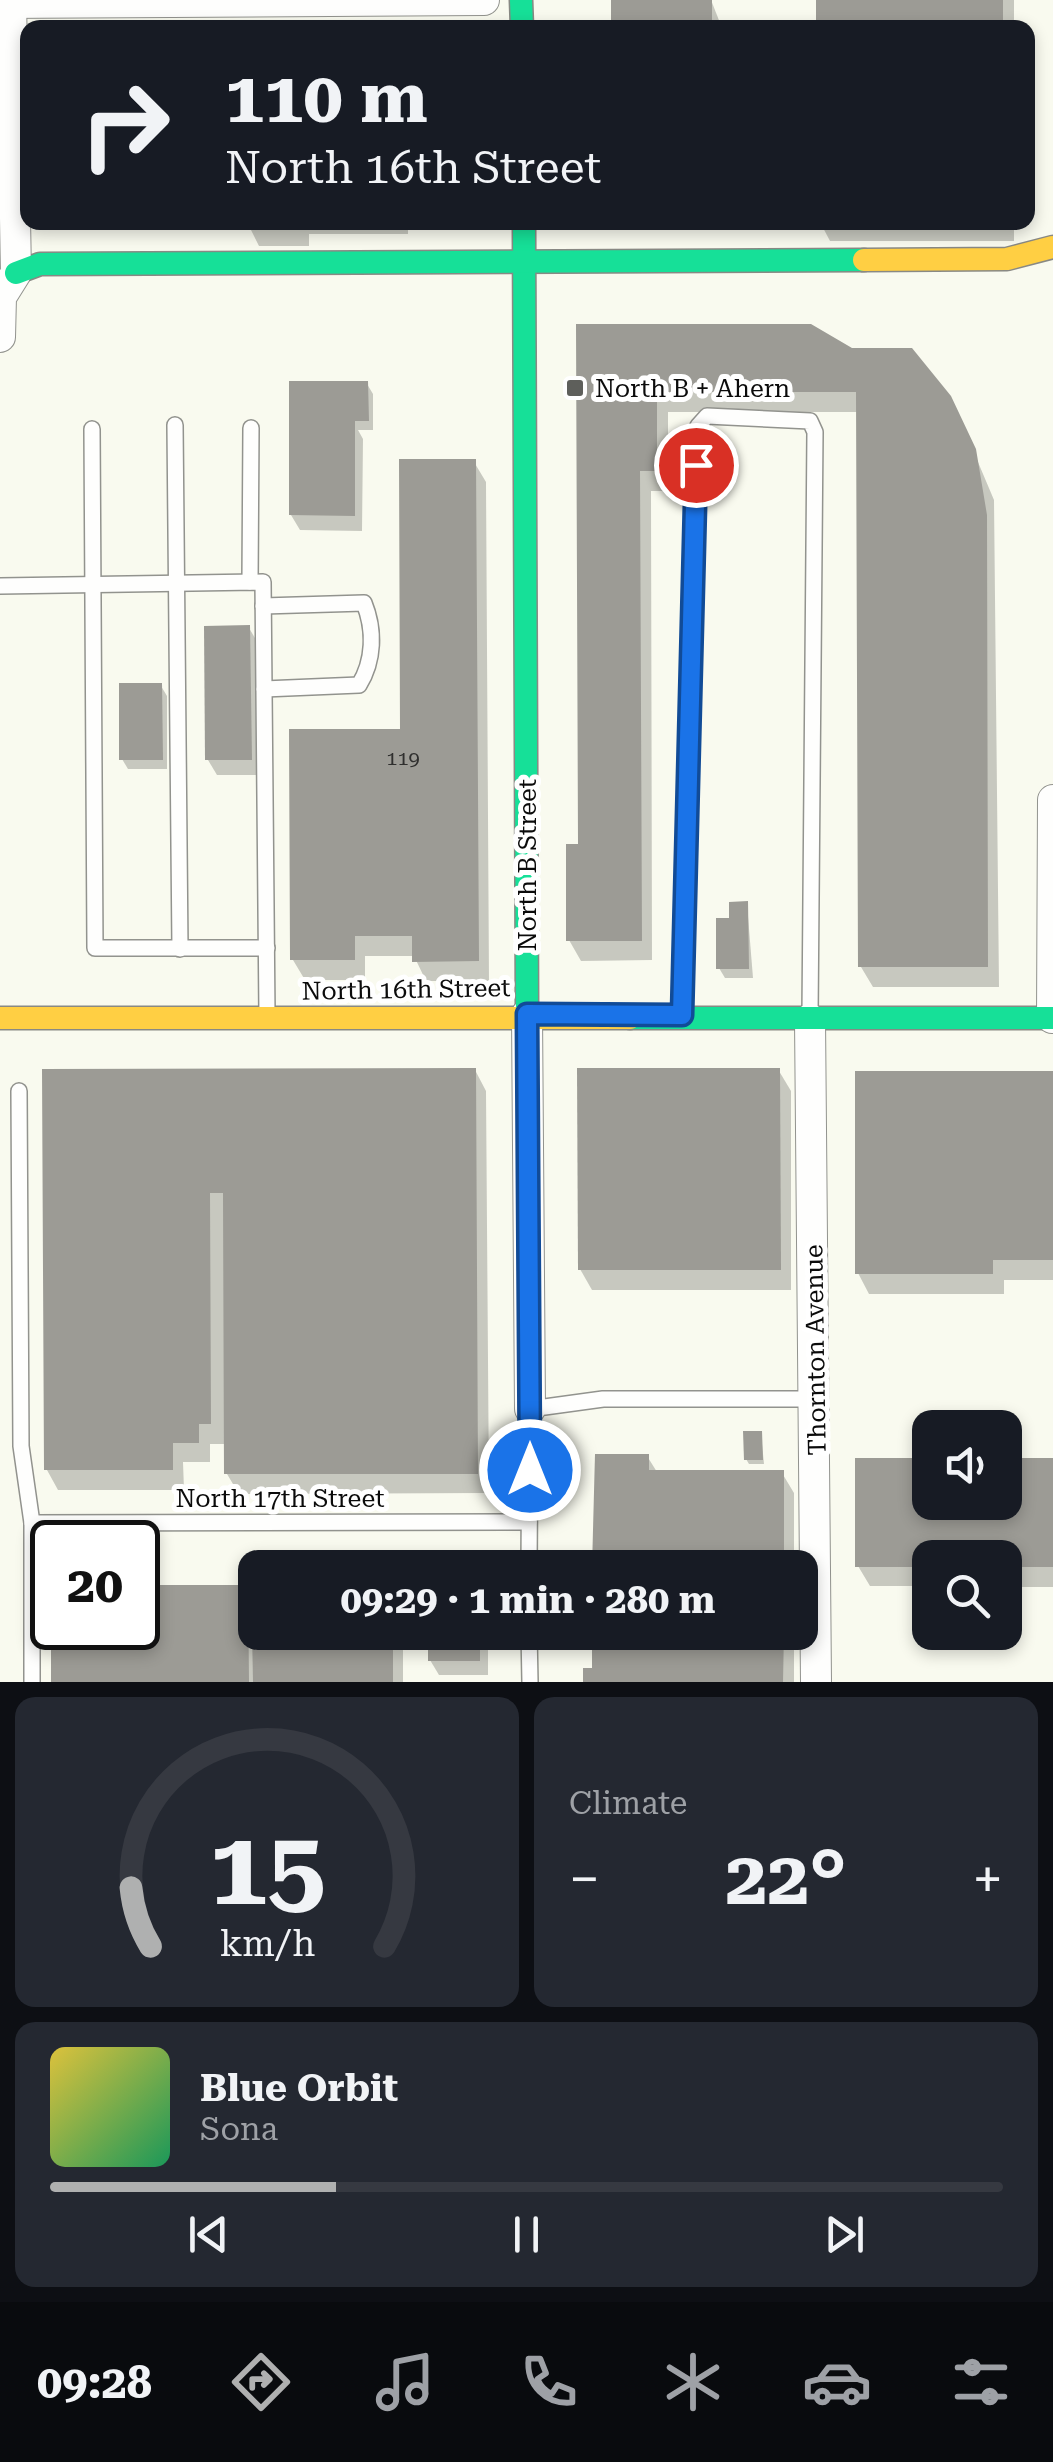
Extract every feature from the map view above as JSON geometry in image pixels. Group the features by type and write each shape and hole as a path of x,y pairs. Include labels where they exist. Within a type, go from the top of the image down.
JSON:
{"street":[{"path":"0,337 1,298 16,273 8,2 484,0"},
{"name":"North B Street","path":"524,230 530,1409"},
{"path":"16,273 40,264 1007,258 1053,248"},
{"path":"1052,1018 1053,800"},
{"name":"North 16th Street","path":"0,1018 527,1014 1052,1018"},
{"name":"Thornton Avenue","path":"810,1018 816,1682"}],"lane":[{"path":"682,1015 698,426 708,416 810,420 815,432 810,1018"},
{"path":"175,426 180,949"},
{"path":"250,582 251,428"},
{"path":"92,429 95,948 266,948"},
{"path":"0,586 263,582 267,1018"},
{"path":"263,606 364,603 372,621 370,668 359,685 264,689"},
{"path":"19,1092 21,1446 32,1520"},
{"path":"530,1409 603,1399 816,1399"},
{"name":"North B Street","path":"529,1550 530,1409"},
{"name":"North 17th Street","path":"160,1523 528,1522"},
{"path":"32,1650 32,1682"},
{"path":"529,1650 530,1682"}],"building":[{"path":"611,0 712,0 712,20 611,20"},
{"path":"816,0 1003,0 1003,20 816,20"},
{"path":"576,324 811,324 852,348 912,348 951,396 976,449 987,515 988,967 858,967 856,392 657,392 657,471 640,471 642,941 566,941 566,844 578,844"},
{"path":"289,381 368,381 369,421 355,421 355,516 289,515"},
{"path":"399,459 476,459 479,961 412,962 412,936 355,936 355,960 290,960 289,729 400,729"},
{"path":"250,625 252,760 205,760 204,626"},
{"path":"119,683 162,683 163,760 119,760"},
{"path":"748,901 749,969 716,969 716,918 729,918 729,902"},
{"path":"476,1068 478,1474 224,1474 223,1193 210,1193 211,1424 199,1424 199,1443 173,1443 173,1470 44,1470 42,1069"},
{"path":"577,1068 780,1068 781,1270 578,1270"},
{"path":"855,1071 1053,1071 1053,1260 993,1260 993,1274 855,1274"},
{"path":"743,1431 762,1431 763,1460 744,1460"},
{"path":"595,1454 649,1454 649,1470 784,1470 784,1550 592,1550"},
{"path":"855,1458 912,1458 912,1520 1022,1520 1022,1458 1053,1458 1053,1567 1022,1567 1022,1540 912,1540 912,1567 855,1567"},
{"path":"160,1585 238,1585 238,1650 249,1650 249,1682 51,1682 51,1650 160,1650"},
{"path":"252,1650 393,1650 393,1682 253,1682"},
{"path":"428,1650 480,1650 480,1661 428,1661"},
{"path":"592,1650 784,1650 783,1682 583,1682 583,1668 592,1668"}],"traffic: fast":[{"path":"521,0 522,20"},
{"path":"524,230 527,1014"},
{"path":"16,273 40,264 864,260"},
{"path":"630,1018 1053,1018"}],"traffic: slow":[{"path":"864,260 1007,259 1053,247"},
{"path":"0,1018 630,1018"}],"place":[{"name":"North B + Ahern","path":"575,388"}],"route":[{"path":"530,1470 527,1014 682,1015 696,465"}]}
